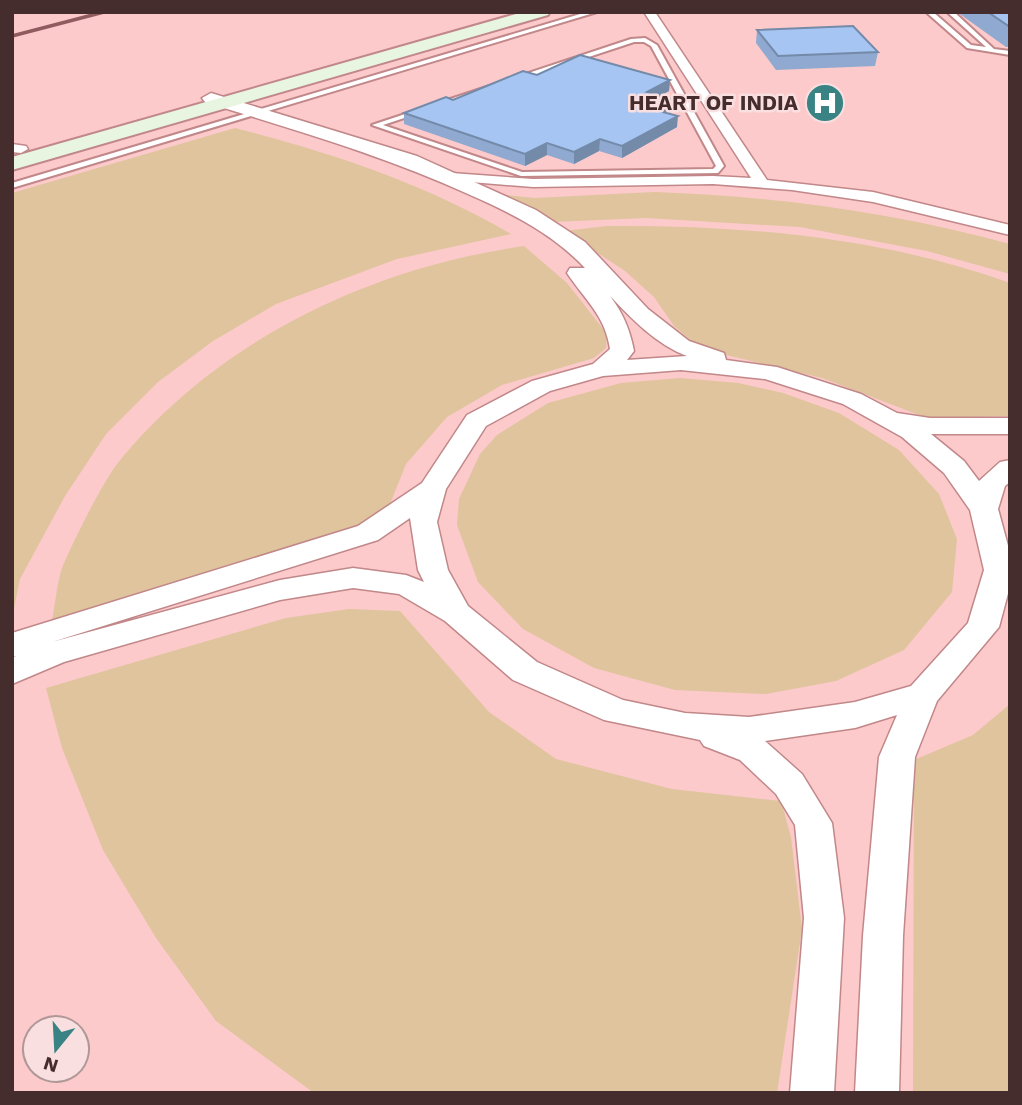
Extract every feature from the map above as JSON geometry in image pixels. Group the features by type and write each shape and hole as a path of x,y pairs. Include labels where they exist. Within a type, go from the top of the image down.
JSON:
{"main road":[{"path":"223,107 490,12"},
{"path":"14,153 223,107 542,12"}],"street":[{"path":"649,12 762,184"},
{"path":"223,107 410,160 529,214 577,247 640,314 681,346 852,398 892,419 954,467 984,509 999,570 983,627 923,695 897,757 883,936 877,1093"},
{"path":"223,107 453,189 512,221 557,253 597,291 620,330 622,351 603,369"},
{"path":"451,177 533,183 713,180 762,184 873,197 1010,230"},
{"path":"987,223 1010,222"},
{"path":"456,613 427,551 423,522 432,489 476,421 541,386 603,369 681,363 768,372"},
{"path":"892,419 930,426 1010,426"},
{"path":"984,509 992,482 1010,468"},
{"path":"12,646 55,628 368,533 432,489"},
{"path":"12,672 53,653 280,590 353,578 406,585 456,613 525,671 615,711 685,726 752,750 789,784 813,822 824,918 812,1093"},
{"path":"685,726 749,730 855,715 923,695"}],"lane":[{"path":"12,186 223,107 594,12"},
{"path":"929,12 970,47 1010,53"},
{"path":"950,12 992,49"},
{"path":"496,179 515,172 707,172 715,171 720,166 654,45 645,40 625,42 376,125 515,172"}],"shaded area":[{"path":"235,128 377,171 445,199 511,234 397,259 276,304 213,341 158,382 106,434 65,496 20,579 12,618 12,193"},
{"path":"654,192 789,202 878,215 966,233 1010,244 1010,274 927,251 800,227 646,218 552,222 496,194 535,198"},
{"path":"607,226 761,231 862,244 962,267 1010,283 1010,416 927,418 822,378 701,349 674,326 654,297 625,271 564,231"},
{"path":"524,246 567,283 607,334 606,348 594,358 502,385 447,417 406,464 390,504 364,526 52,620 64,563 111,473 157,420 201,381 248,347 300,317 353,292 409,272"},
{"path":"680,378 738,383 783,393 839,413 899,450 939,494 957,539 952,592 904,650 836,681 766,694 675,690 594,668 523,629 478,582 457,525 459,499 480,454 497,435 548,403 621,383"},
{"path":"349,609 400,611 489,712 556,759 672,789 781,801 791,837 802,929 777,1093 314,1093 216,1021 156,938 103,850 62,748 46,688 286,618"},
{"path":"1010,704 1010,1093 913,1093 914,760 973,735"}],"building":[{"path":"988,12 1010,12 1010,27"},
{"path":"853,26 878,52 778,56 757,30"},
{"path":"580,55 670,80 647,92 674,100 655,110 678,116 622,146 600,139 574,152 547,143 525,154 404,113 446,97 453,100 523,71 537,75"}],"waterway":[{"path":"12,36 104,12"}],"place":[{"name":"HEART OF INDIA","path":"825,103"}]}
